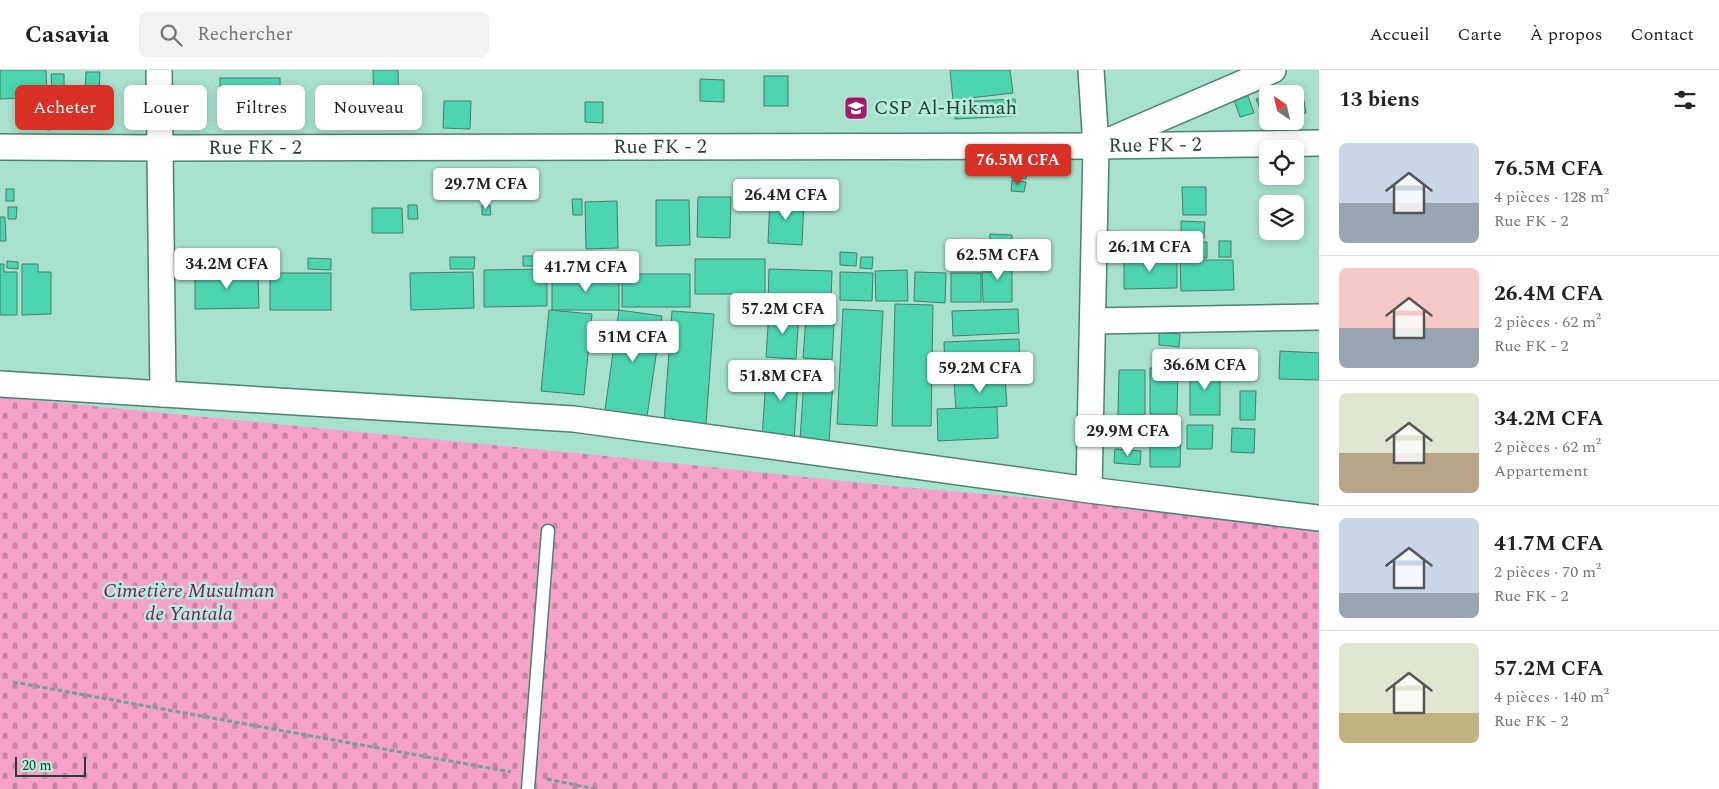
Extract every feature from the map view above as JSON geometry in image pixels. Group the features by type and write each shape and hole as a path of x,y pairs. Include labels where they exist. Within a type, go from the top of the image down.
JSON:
{"street":[{"path":"159,70 163,394"},
{"path":"1089,490 1096,146 1091,70"},
{"path":"1096,146 1273,70"},
{"name":"Rue FK - 2","path":"0,147 1096,146 1319,143"},
{"path":"1093,321 1319,317"},
{"path":"0,384 574,419 1089,490 1319,518"}],"lane":[{"path":"528,789 548,531"}],"path":[{"path":"13,682 529,775 595,789"}],"green space":[{"name":"Cimetière Musulman de Yantala","path":"0,397 596,455 901,487 1174,510 1319,531 1319,789 0,789"}],"building":[{"path":"0,70 46,70 47,85 15,85 15,98 0,99"},
{"path":"373,70 398,70 398,85 373,85"},
{"path":"950,70 1010,70 1013,93 953,100"},
{"path":"86,72 100,72 99,85 85,85"},
{"path":"51,74 64,74 64,85 52,85"},
{"path":"764,76 788,76 788,106 764,106"},
{"path":"220,78 280,78 280,85 220,85"},
{"path":"700,79 724,80 724,102 700,101"},
{"path":"1248,96 1254,113 1240,117 1234,100"},
{"path":"1015,99 1016,116 955,119 955,102"},
{"path":"444,101 471,101 470,129 443,128"},
{"path":"585,102 603,102 603,123 585,122"},
{"path":"1013,170 1027,171 1026,179 1012,178"},
{"path":"1012,180 1026,182 1024,192 1011,191"},
{"path":"1182,187 1206,187 1206,215 1183,215"},
{"path":"6,189 14,189 14,201 6,201"},
{"path":"698,197 731,197 730,238 697,237"},
{"path":"770,197 804,198 802,245 768,243"},
{"path":"572,199 582,199 582,215 573,215"},
{"path":"656,200 689,200 690,245 656,246"},
{"path":"617,201 618,248 586,249 585,202"},
{"path":"408,205 417,205 418,219 408,219"},
{"path":"482,205 490,205 491,215 482,215"},
{"path":"8,207 17,207 16,219 8,219"},
{"path":"372,208 402,208 403,233 372,233"},
{"path":"0,217 5,217 6,241 0,241"},
{"path":"1181,221 1205,222 1204,238 1181,237"},
{"path":"990,234 1012,235 1011,254 989,253"},
{"path":"1219,241 1231,241 1231,257 1219,257"},
{"path":"1207,242 1207,258 1180,258 1180,243"},
{"path":"840,252 857,253 856,266 840,265"},
{"path":"523,256 546,256 547,266 523,266"},
{"path":"239,257 261,259 260,269 238,267"},
{"path":"450,257 475,257 474,269 450,269"},
{"path":"861,257 873,257 872,269 860,268"},
{"path":"1177,257 1177,288 1124,289 1124,258"},
{"path":"308,258 331,259 331,270 308,269"},
{"path":"991,258 1012,258 1012,302 983,302 982,272 991,272"},
{"path":"695,259 765,259 765,294 695,294"},
{"path":"635,260 635,270 622,270 622,261"},
{"path":"1180,260 1233,260 1234,290 1181,291"},
{"path":"7,261 18,262 18,269 7,268"},
{"path":"0,264 4,264 4,272 17,272 17,315 0,315"},
{"path":"22,264 38,264 38,272 51,272 51,314 22,315"},
{"path":"547,269 547,306 484,307 484,270"},
{"path":"769,269 832,271 831,302 768,301"},
{"path":"907,270 908,301 876,301 875,271"},
{"path":"258,271 259,308 195,309 195,272"},
{"path":"473,272 474,308 411,310 410,273"},
{"path":"840,272 873,273 872,301 840,300"},
{"path":"915,272 946,273 945,303 914,301"},
{"path":"270,273 331,273 331,310 270,310"},
{"path":"951,273 981,273 981,302 951,302"},
{"path":"622,274 690,274 690,307 622,307"},
{"path":"552,276 619,276 619,310 552,310"},
{"path":"807,304 835,306 832,360 803,358"},
{"path":"895,304 933,305 931,426 892,426"},
{"path":"843,309 883,311 877,426 837,424"},
{"path":"1018,309 1019,333 953,336 952,311"},
{"path":"549,310 592,314 584,395 541,391"},
{"path":"619,310 662,316 647,416 605,410"},
{"path":"672,311 714,314 706,424 664,421"},
{"path":"769,311 799,313 796,359 766,357"},
{"path":"1159,333 1180,334 1179,347 1159,345"},
{"path":"1019,339 1020,368 945,371 944,342"},
{"path":"1280,351 1319,353 1319,380 1279,379"},
{"path":"767,364 799,366 794,440 762,438"},
{"path":"805,365 834,366 829,442 800,440"},
{"path":"1190,367 1220,367 1220,415 1190,415"},
{"path":"1150,368 1178,368 1177,414 1150,414"},
{"path":"1119,370 1145,370 1145,415 1118,415"},
{"path":"1005,378 1007,406 956,410 954,382"},
{"path":"1240,391 1256,391 1255,420 1240,420"},
{"path":"997,407 998,438 938,441 937,409"},
{"path":"1150,421 1181,421 1180,467 1150,467"},
{"path":"1187,425 1213,425 1212,449 1187,449"},
{"path":"1232,428 1255,429 1254,453 1231,452"},
{"path":"1115,449 1141,451 1140,465 1114,463"}],"place":[{"name":"CSP Al-Hikmah","path":"856,108"}]}
